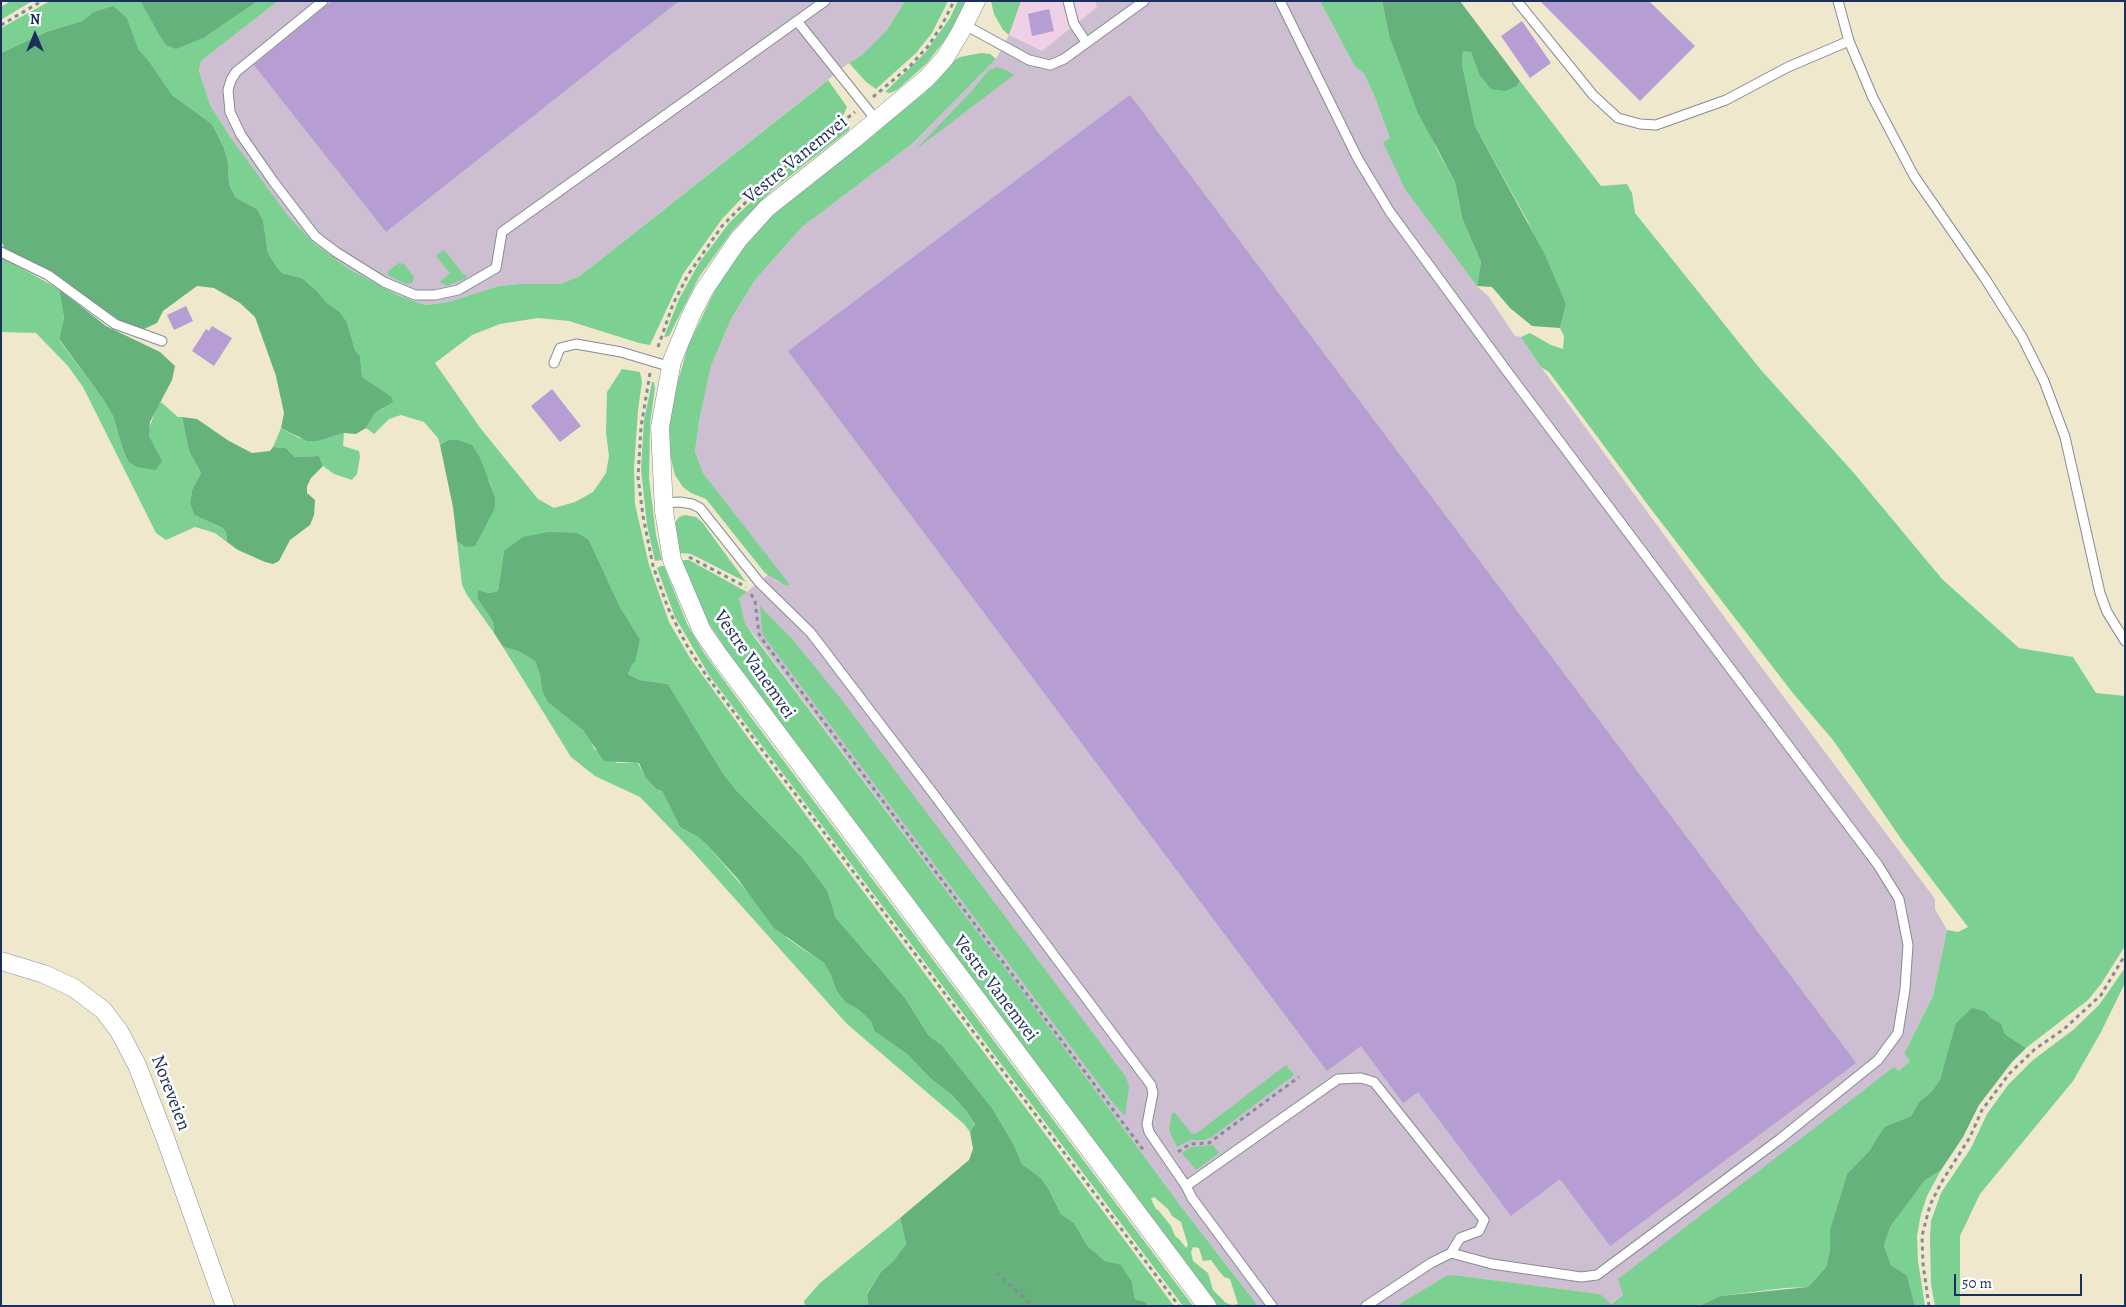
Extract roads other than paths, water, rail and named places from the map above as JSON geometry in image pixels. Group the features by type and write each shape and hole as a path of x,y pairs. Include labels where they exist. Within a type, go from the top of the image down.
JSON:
{"street":[{"name":"Vestre Vanemvei","path":"976,1 945,58 927,78 877,121 768,208 738,240 700,298 678,344 671,367 660,426 663,503 672,560 695,616 720,657 1207,1306"},
{"name":"Noreveien","path":"1,961 44,974 74,988 103,1010 119,1031 137,1065 166,1140 224,1306"}],"lane":[{"path":"323,1 236,72 230,80 228,90 230,112 242,135 273,181 316,236 365,271 384,282 415,295 435,296 458,290 496,268 502,232 825,1"},
{"path":"1068,1 1074,24 1086,42"},
{"path":"964,25 1029,60 1050,64 1064,60 1144,1"},
{"path":"1280,1 1358,159 1390,212 1878,865 1899,899 1908,945 1905,989 1898,1033 1878,1060 1780,1140 1597,1275 1581,1277 1492,1264 1451,1253"},
{"path":"1838,1 1849,41 1873,98 1914,176 2017,328 2044,381 2065,437 2100,592 2107,612 2125,640"},
{"path":"1518,2 1592,95 1618,118 1640,124 1656,125 1726,100 1788,67 1849,41"},
{"path":"797,21 877,121"},
{"path":"1,252 48,275 115,324 162,342"},
{"path":"554,363 560,348 576,344 621,352 671,367"},
{"path":"663,503 680,502 700,508 759,582 811,633 1151,1085 1153,1093 1147,1124 1149,1132 1186,1186 1192,1198 1272,1306"},
{"path":"1186,1186 1338,1079 1361,1078 1374,1082 1484,1220 1479,1231 1460,1238 1451,1253 1431,1263 1366,1306"}]}
